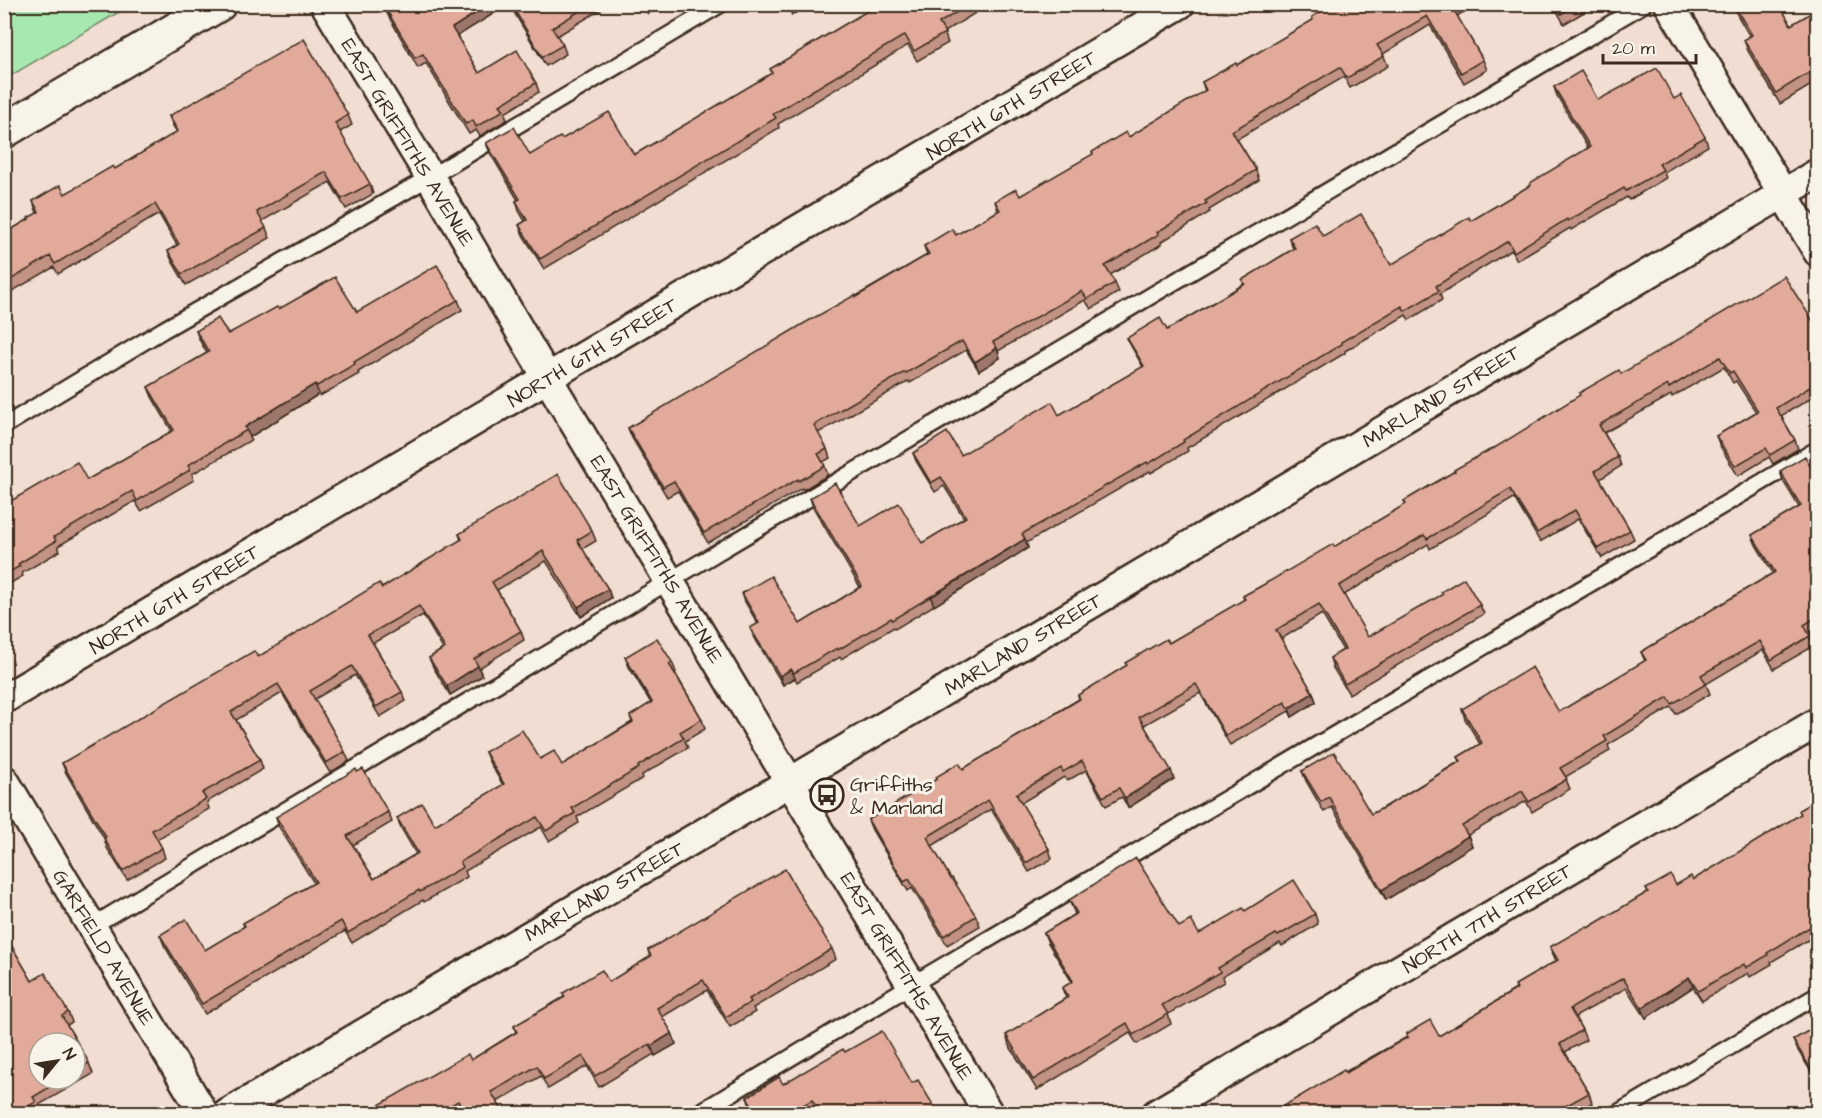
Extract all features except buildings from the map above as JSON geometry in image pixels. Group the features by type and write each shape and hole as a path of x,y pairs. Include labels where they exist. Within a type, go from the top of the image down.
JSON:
{"main road":[{"path":"4,131 219,4"}],"street":[{"name":"EAST GRIFFITHS AVENUE","path":"326,4 548,379 990,1113"},
{"name":"NORTH 6TH STREET","path":"4,699 1180,4"},
{"path":"1669,4 1818,252"},
{"name":"MARLAND STREET","path":"227,1113 1818,173"},
{"name":"NORTH 7TH STREET","path":"1156,1113 1818,722"},
{"name":"GARFIELD AVENUE","path":"4,780 204,1113"}],"lane":[{"path":"4,426 163,330 430,177 721,4"},
{"path":"92,926 669,580 1644,4"},
{"path":"697,1113 1818,450"},
{"path":"1616,1113 1818,995"}],"green space":[{"path":"5,4 131,4 131,5 5,79"}],"place":[{"name":"Griffiths & Marland","path":"827,795"}]}
